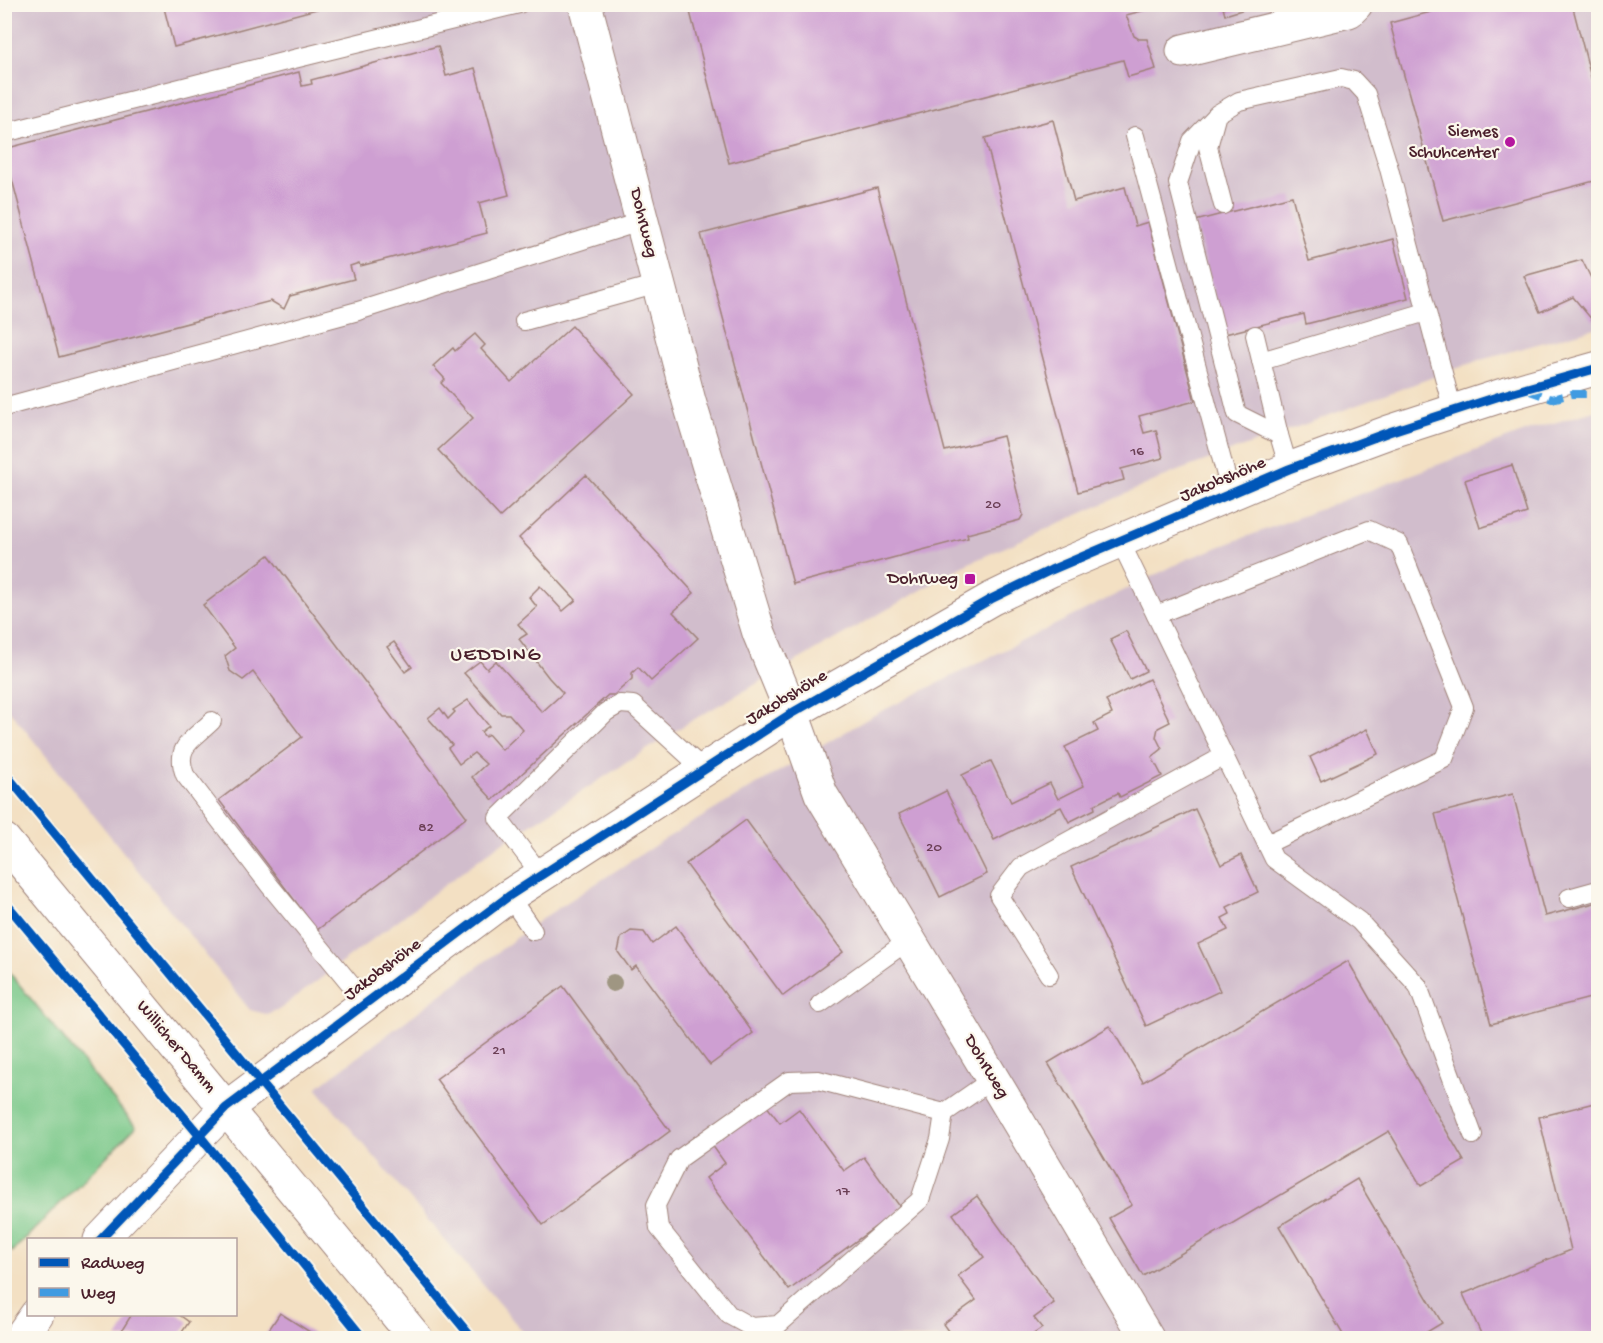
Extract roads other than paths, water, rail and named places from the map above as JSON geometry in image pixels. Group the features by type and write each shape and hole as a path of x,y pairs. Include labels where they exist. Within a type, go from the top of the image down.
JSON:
{"street":[{"name":"Dohrweg","path":"585,4 689,401 759,633 792,713 820,794 993,1079 1146,1338"},
{"path":"1183,51 1348,11 1356,4"},
{"name":"Jakobshöhe","path":"101,1238 226,1108 509,896 792,713 991,599 1051,570 1289,470 1389,432 1599,368"},
{"name":"Willicher Damm","path":"4,840 416,1338"},
{"path":"20,1338 36,1316"}],"lane":[{"path":"4,133 519,4"},
{"path":"1279,435 1238,414 1178,183 1192,141 1217,114 1239,101 1341,78 1354,81 1366,94 1388,165 1453,411"},
{"path":"1217,114 1208,147 1223,205"},
{"path":"1135,136 1231,494"},
{"path":"4,407 358,311 643,221"},
{"path":"524,321 658,284"},
{"path":"1262,361 1426,312"},
{"path":"1255,335 1289,470"},
{"path":"1156,615 1369,530 1399,544 1464,707 1444,759 1267,844"},
{"path":"1120,541 1274,859 1359,921 1418,986 1473,1135"},
{"path":"542,875 498,818 606,712 620,704 633,705 704,770"},
{"path":"212,721 182,750 180,762 185,775 270,886 366,1004"},
{"path":"1049,975 999,896 1021,867 1224,756"},
{"path":"1569,898 1599,890"},
{"path":"509,896 533,931"},
{"path":"820,1004 909,940"},
{"path":"944,1113 818,1080 789,1081 679,1159 656,1205 659,1228 729,1315 752,1327 778,1324 920,1200 940,1139 944,1113 993,1079"}],"place":[{"name":"Siemes Schuhcenter","path":"1510,142"},
{"name":"Dohrweg","path":"970,579"}],"district":[{"name":"UEDDING","path":"496,656"}]}
